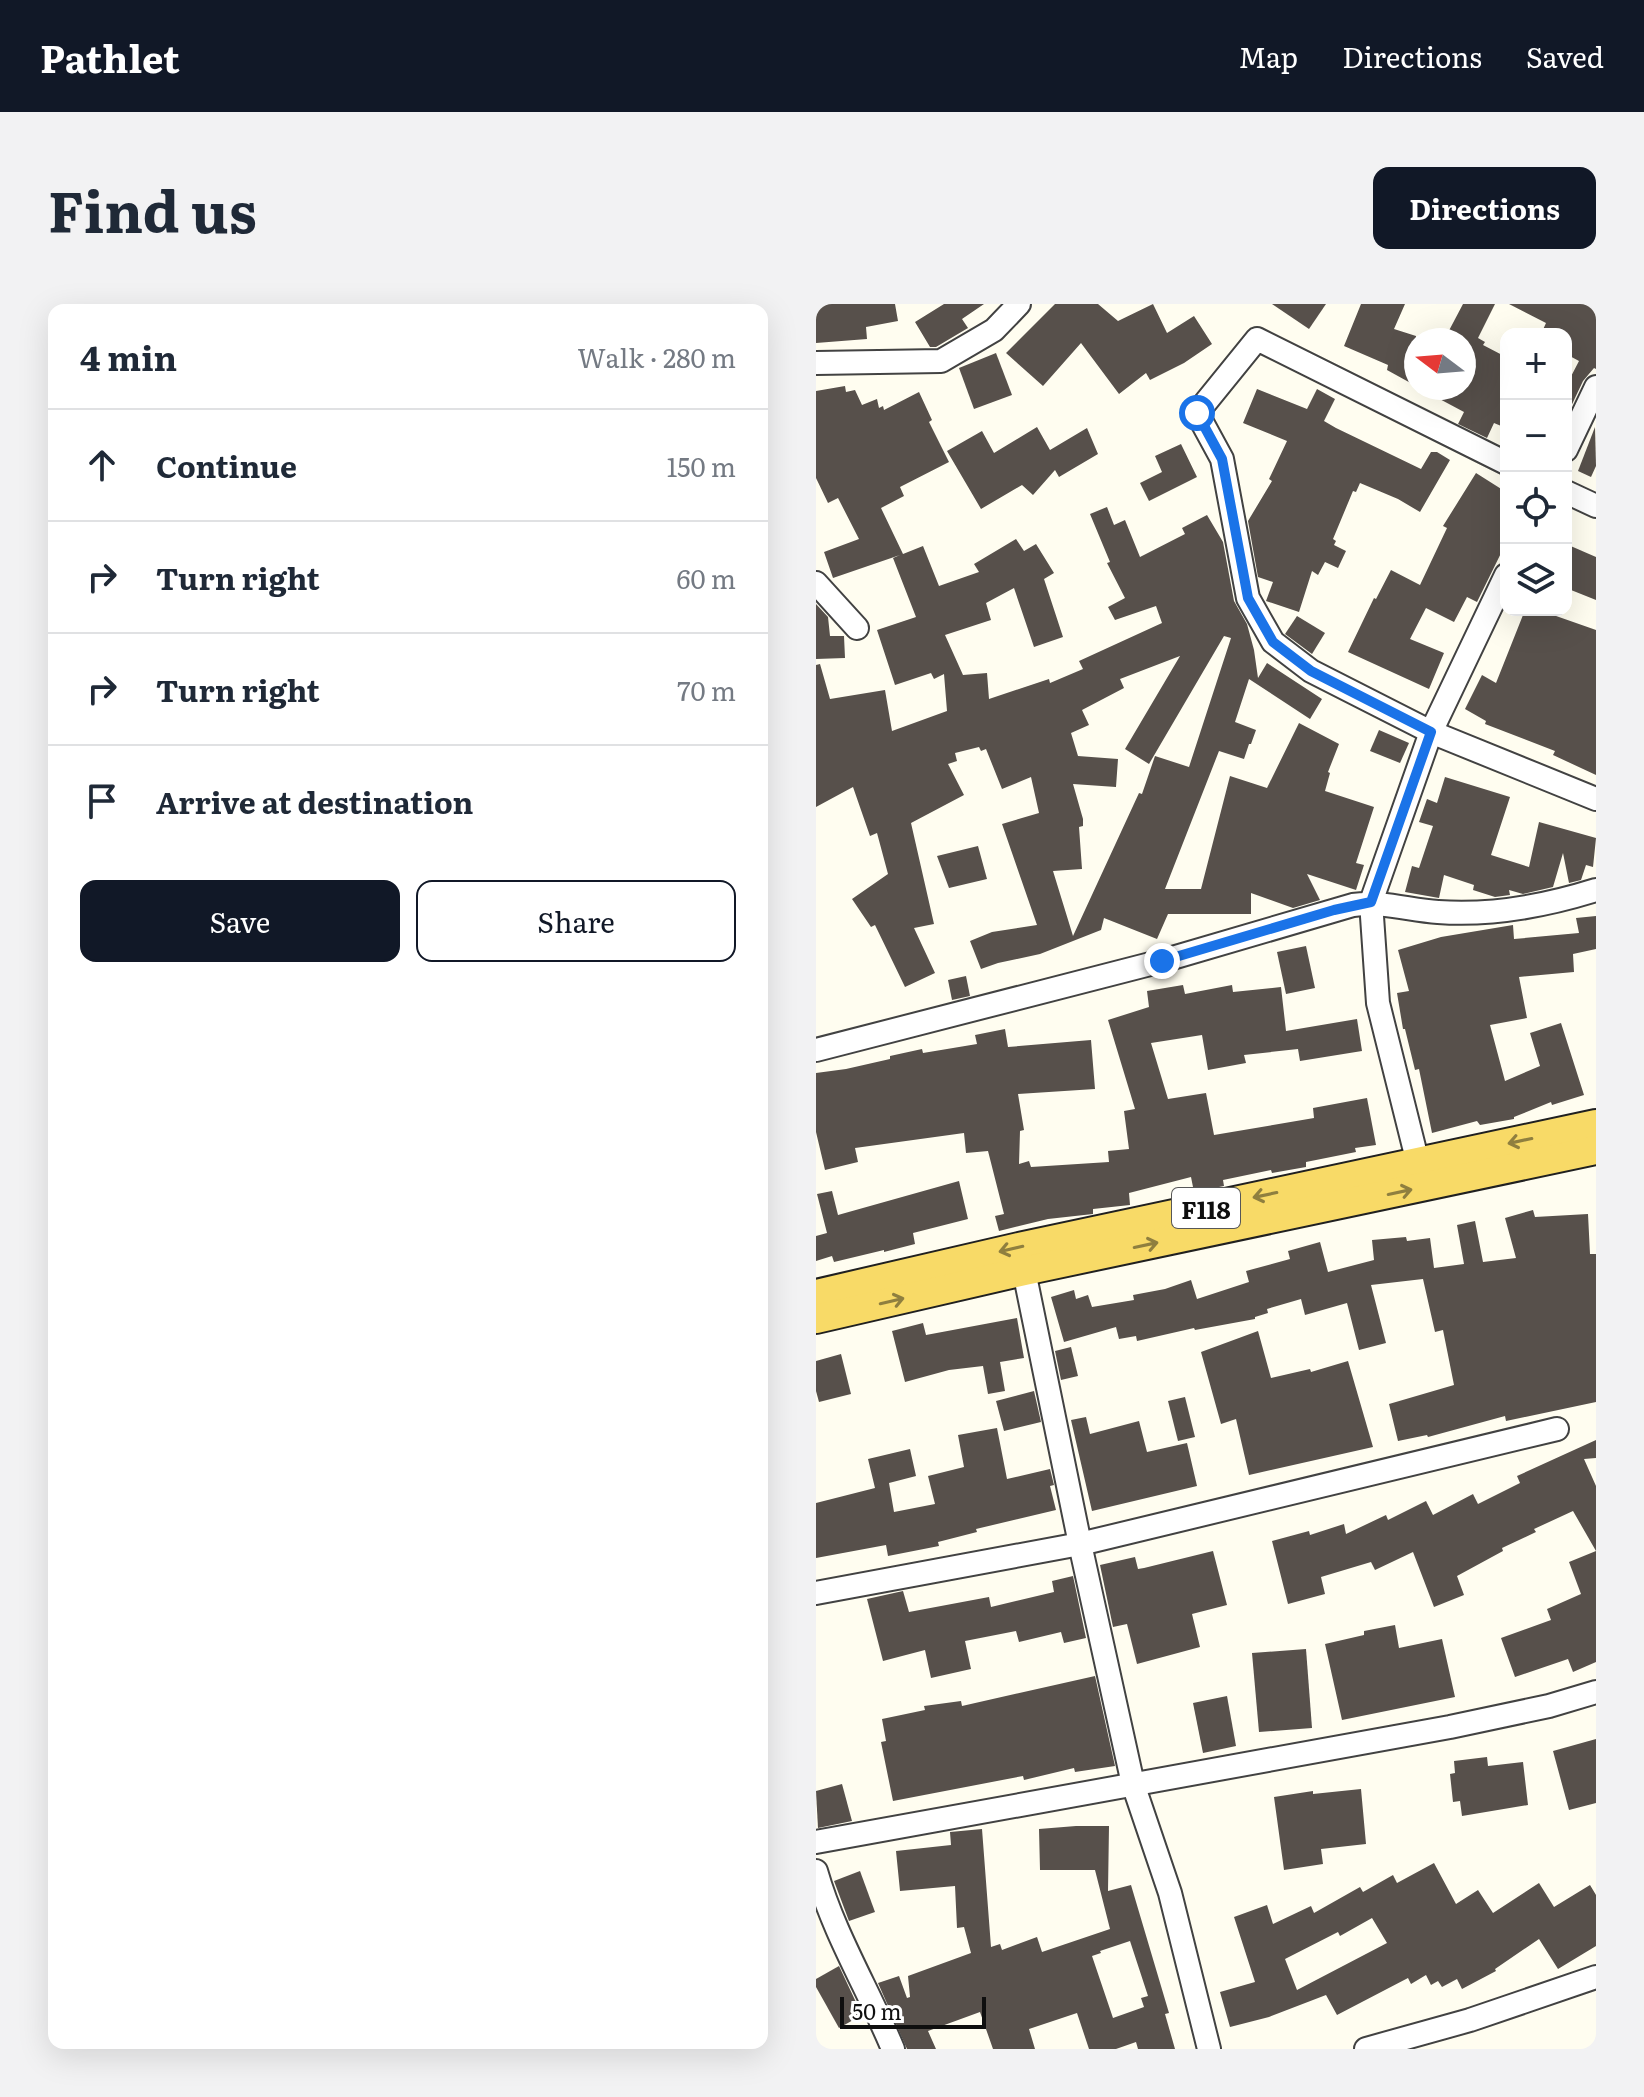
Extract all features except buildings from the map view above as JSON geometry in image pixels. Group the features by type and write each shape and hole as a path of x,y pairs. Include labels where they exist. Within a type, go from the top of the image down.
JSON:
{"main road":[{"name":"F118","path":"816,1294 1034,1244 1596,1124"},
{"name":"F118","path":"816,1319 1024,1271 1596,1150"}],"street":[{"path":"816,363 941,361 994,330 1019,304"},
{"path":"1500,460 1257,339 1197,413 1222,459 1248,598 1273,642 1311,671 1431,732 1596,799"},
{"path":"1572,437 1596,387"},
{"path":"1572,495 1596,506"},
{"path":"816,583 857,628"},
{"path":"1418,1163 1378,1003 1371,902 1431,732 1500,588"},
{"path":"816,1050 1059,988 1371,902 1439,912 1500,912 1555,903 1596,890"},
{"path":"1024,1271 1133,1784 1170,1893 1209,2049"},
{"path":"816,1593 1080,1544 1557,1429"},
{"path":"816,1842 1450,1727 1549,1706 1596,1692"},
{"path":"816,1871 842,1944 874,2003 893,2049"},
{"path":"1366,2049 1470,2020 1596,1977"}],"route":[{"path":"1162,961 1371,902 1431,732 1311,671 1273,642 1248,598 1222,459 1197,413"}]}
